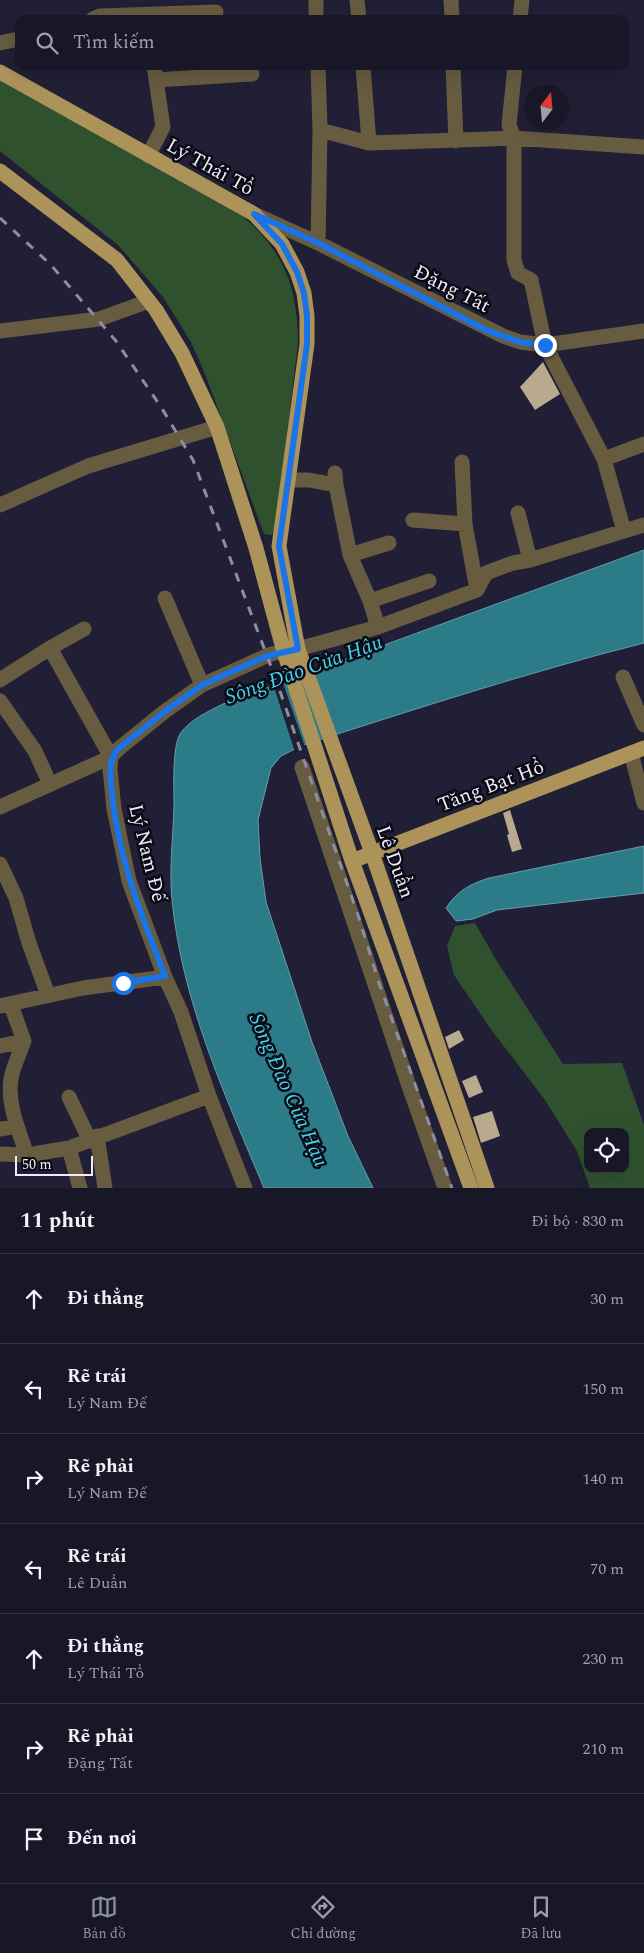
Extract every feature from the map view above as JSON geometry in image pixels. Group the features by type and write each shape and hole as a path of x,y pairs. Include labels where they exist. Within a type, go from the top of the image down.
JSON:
{"main road":[{"name":"Lý Thái Tổ","path":"0,72 254,214 282,244 297,272 304,293 307,316 307,344 279,546"},
{"path":"0,171 117,260 149,301 182,353 217,427 256,548 279,546"},
{"name":"Lê Duẩn","path":"279,546 292,654 334,752 372,853 487,1188"},
{"name":"Lê Duẩn","path":"256,548 292,654 318,755 352,861 471,1188"},
{"name":"Tăng Bạt Hổ","path":"352,861 638,751"}],"street":[{"path":"316,0 316,15"},
{"path":"357,0 359,15"},
{"path":"451,0 452,15"},
{"path":"520,15 522,0"},
{"path":"151,15 170,7 216,12"},
{"path":"0,43 15,40"},
{"path":"318,70 320,130 318,243"},
{"path":"363,70 369,143"},
{"path":"453,70 456,141"},
{"path":"515,70 510,125 514,138 514,260 518,273 530,280 545,345 604,459 624,531"},
{"path":"148,156 163,127 155,73 252,74"},
{"path":"320,130 369,143 514,138 644,146"},
{"name":"Đặng Tất","path":"254,214 318,243 486,330 520,342 545,345 644,331"},
{"path":"0,331 99,319 149,301"},
{"path":"0,505 88,466 217,427"},
{"path":"604,459 644,444"},
{"path":"462,462 464,524 477,590"},
{"path":"289,480 336,479 350,555 370,601 378,627"},
{"path":"518,513 530,560"},
{"path":"413,520 464,524"},
{"path":"0,806 111,757 164,712 202,685 267,656 292,654 378,627 477,590 486,573 513,563 530,560 644,525"},
{"path":"350,555 389,543"},
{"path":"370,601 429,581"},
{"path":"165,598 202,685"},
{"path":"0,680 84,629"},
{"path":"50,648 111,757"},
{"path":"622,677 640,709 644,725"},
{"path":"0,700 35,751 50,784"},
{"path":"638,751 644,803"},
{"name":"Lý Nam Đế","path":"111,757 110,769 114,809 120,848 129,881 165,976 181,1012 210,1096 246,1188"},
{"path":"302,767 409,1086 446,1188"},
{"path":"0,864 16,898 26,936 48,995"},
{"path":"27,1155 17,1126 10,1092 12,1075 24,1040 6,1005 48,995 165,976"},
{"path":"0,1046 24,1040"},
{"path":"0,1154 27,1155 69,1148 210,1096"},
{"path":"69,1097 93,1139 105,1188"},
{"path":"0,1129 17,1126"},
{"path":"69,1148 80,1188"}],"shaded area":[{"path":"0,78 242,216 256,229 278,257 286,272 295,305 298,343 275,531 271,535 264,534 205,374 191,342 163,297 118,245 0,151"},
{"path":"475,923 495,958 563,1064 622,1063 644,1125 644,1188 590,1188 585,1173 629,1173 629,1128 584,1128 584,1171 577,1151 545,1100 490,1028 454,975 447,946 455,926"}],"water":[{"name":"Sông Đào Cửa Hậu","path":"644,550 644,643 515,679 303,745 281,756 271,768 258,820 260,858 266,902 312,1042 348,1136 373,1188 264,1188 207,1047 185,975 177,938 171,889 171,865 175,758 177,740 180,734 194,720 223,704"},
{"path":"644,846 644,893 497,910 473,919 456,921 446,908 464,889 489,878"}],"pier":[{"path":"282,680 305,747 295,752 273,684"}],"building":[{"path":"543,362 560,394 535,410 520,387"},
{"path":"510,810 522,849 512,852 503,813"},
{"path":"459,1030 464,1040 449,1049 445,1037"},
{"path":"476,1075 483,1092 469,1098 462,1081"},
{"path":"492,1111 500,1136 481,1143 473,1117"}],"railway":[{"path":"0,218 51,265 116,341 161,407 193,460 275,677 359,918 379,983 452,1188"}],"route":[{"path":"123,983 165,976 129,881 120,848 110,769 111,757 164,712 202,685 271,654 298,649 279,546 307,344 307,316 304,293 297,272 282,244 254,214 318,243 486,330 520,342 545,345"}]}
